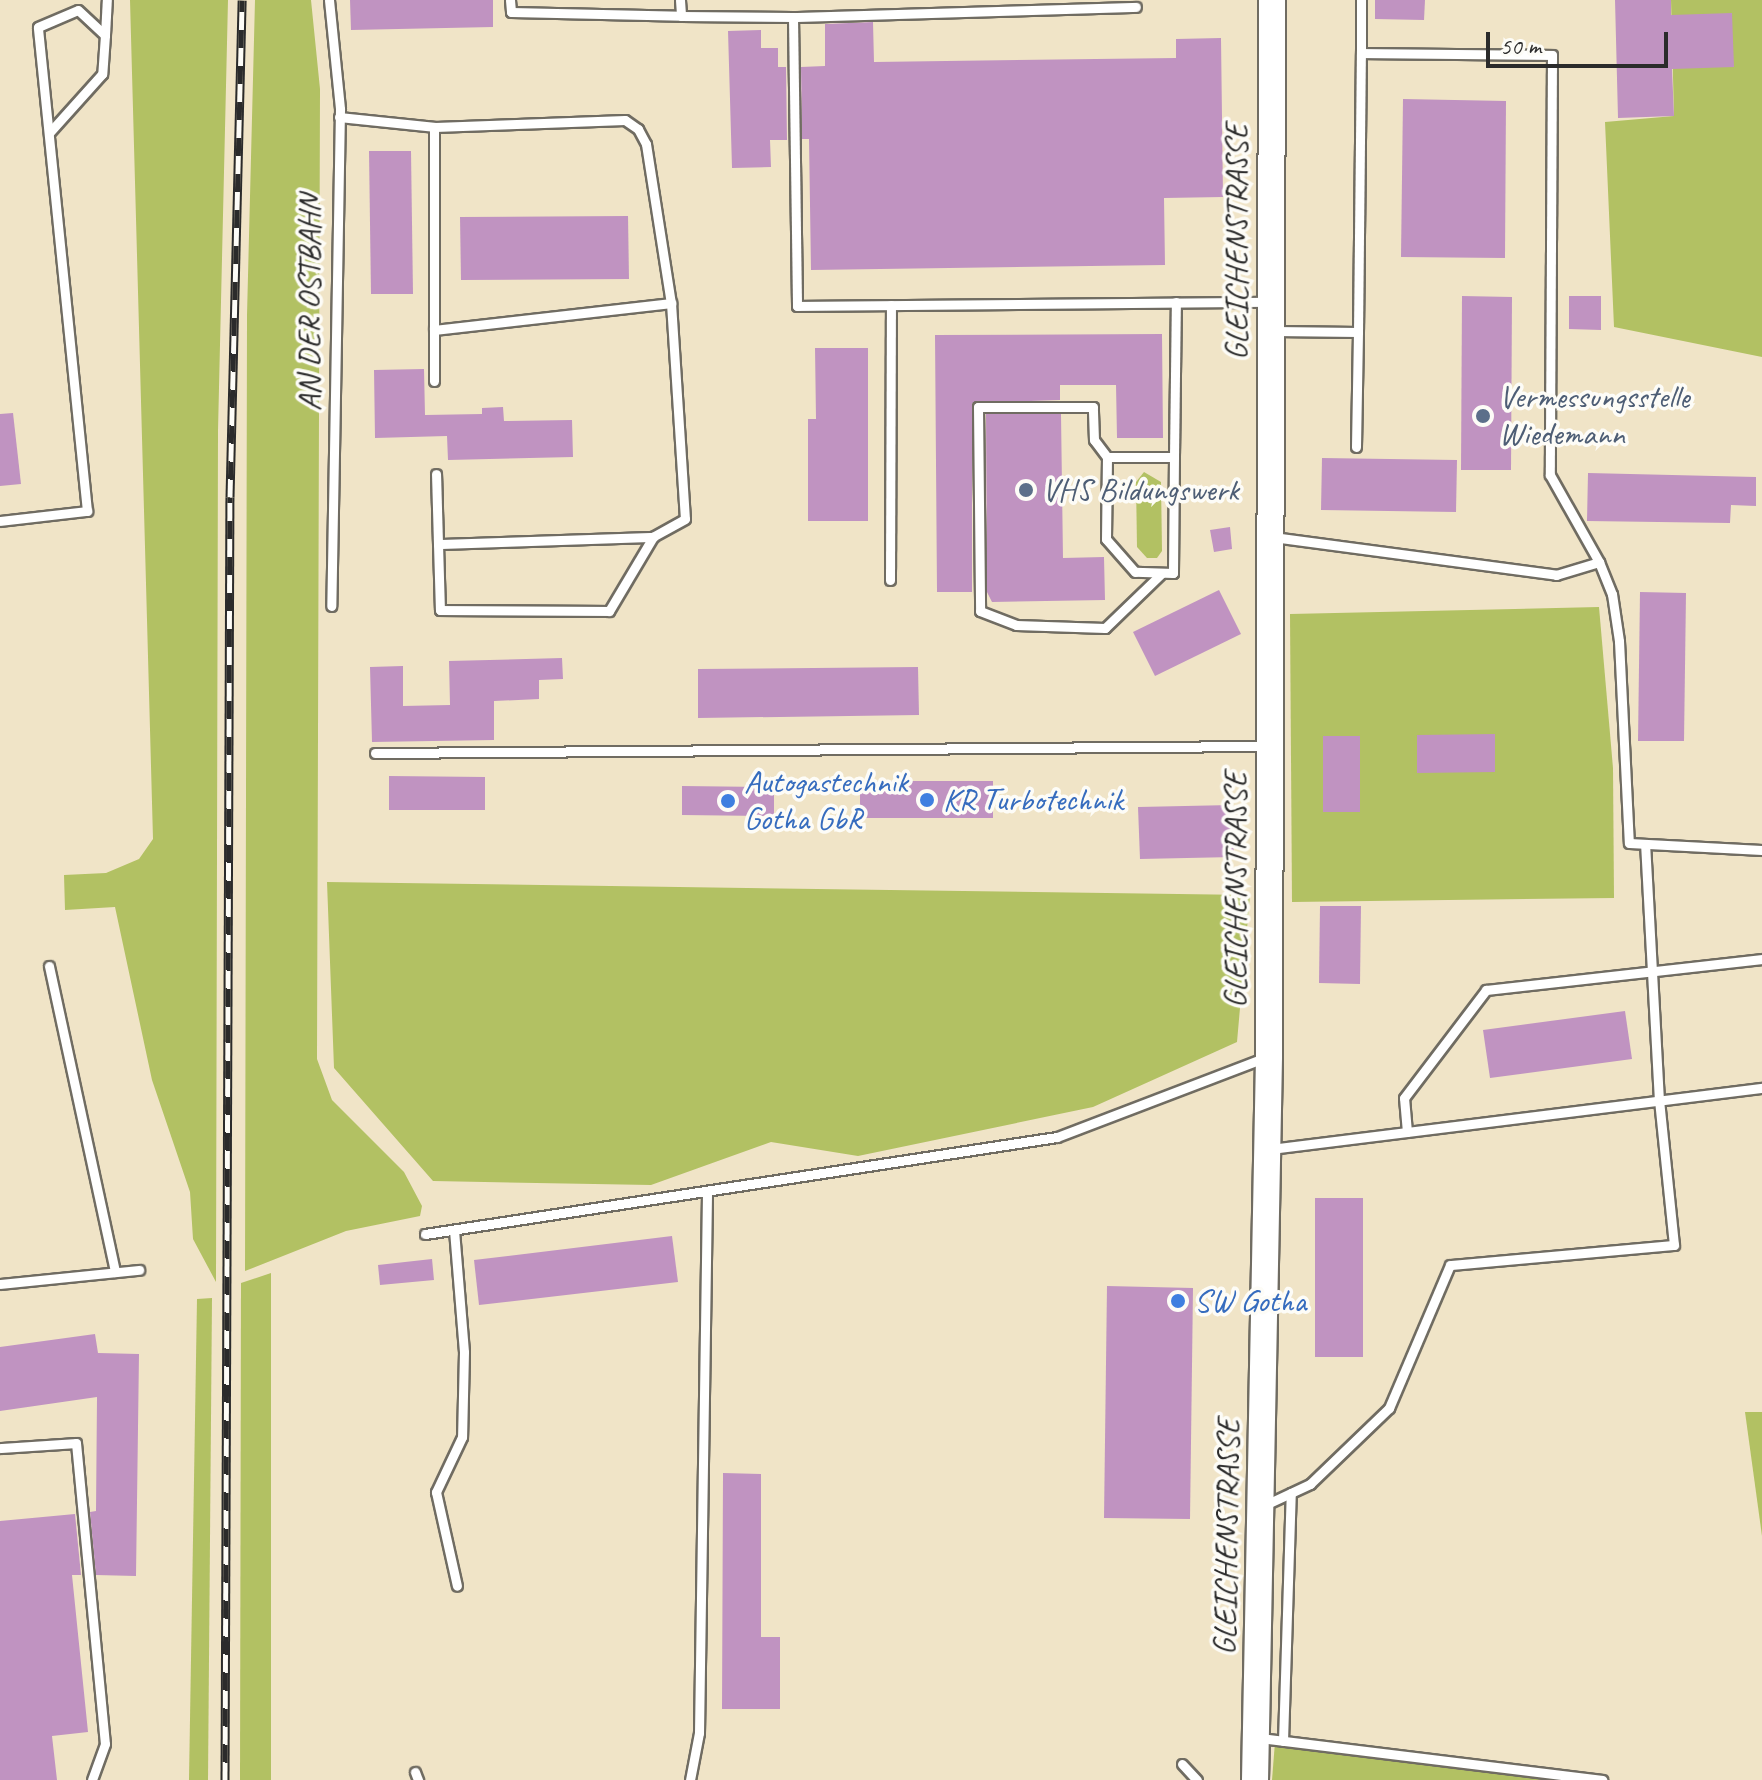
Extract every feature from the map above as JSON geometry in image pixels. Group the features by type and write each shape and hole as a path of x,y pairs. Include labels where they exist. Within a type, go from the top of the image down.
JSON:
{"street":[{"name":"GLEICHENSTRASSE","path":"1255,1780 1269,1056 1272,0"}],"lane":[{"path":"49,133 102,74 107,0"},
{"name":"AN DER OSTBAHN","path":"329,0 339,117 331,606"},
{"path":"510,0 511,12 681,16 793,17 1136,7"},
{"path":"680,0 681,16"},
{"path":"1356,447 1361,0"},
{"path":"0,521 87,511 38,27 78,10 105,35"},
{"path":"793,17 797,306 1271,302"},
{"path":"1361,53 1552,55 1550,475 1599,562 1612,594 1619,641 1629,843 1762,850"},
{"path":"339,117 434,127 625,120 638,129 646,144 671,303 685,519 653,537 438,544"},
{"path":"434,127 434,381"},
{"path":"1162,573 1105,628 1016,625 980,611 978,407 1093,407 1094,440 1107,457 1106,539 1135,572 1173,573 1176,302"},
{"path":"434,330 671,303"},
{"path":"890,580 891,305"},
{"path":"1271,331 1358,332"},
{"path":"1107,457 1174,457"},
{"path":"436,474 440,610 609,611 653,537"},
{"path":"1270,536 1556,575 1599,562"},
{"path":"375,753 1271,746"},
{"path":"1262,1507 1310,1484 1389,1408 1450,1265 1674,1245 1659,1101 1645,844"},
{"path":"1407,1132 1404,1098 1486,990 1652,975 1762,959"},
{"path":"49,966 115,1272"},
{"path":"425,1234 1057,1137 1269,1056"},
{"path":"1268,1149 1762,1088"},
{"path":"690,1780 699,1733 707,1191"},
{"path":"454,1230 464,1352 462,1437 436,1492 457,1586"},
{"path":"0,1284 139,1270"},
{"path":"0,1448 76,1443 105,1744 92,1780"},
{"path":"1283,1741 1291,1493"},
{"path":"1256,1738 1602,1780"},
{"path":"1182,1764 1197,1780"}],"green space":[{"path":"130,0 228,0 218,431 216,1282 193,1239 190,1192 152,1080 115,907 65,910 64,875 106,873 139,859 153,839"},
{"path":"255,0 311,0 320,89 317,1059 332,1100 404,1172 422,1206 420,1216 346,1231 245,1271 247,315"},
{"path":"1671,0 1762,0 1762,357 1614,327 1605,122 1674,116"},
{"path":"1144,472 1161,482 1162,551 1157,558 1147,558 1137,547 1136,482"},
{"path":"1599,607 1613,768 1614,898 1292,902 1290,614"},
{"path":"327,882 1250,895 1237,1042 1093,1107 858,1156 771,1142 651,1185 433,1181 334,1068"},
{"path":"271,1273 271,1780 240,1780 241,1283"},
{"path":"212,1298 208,1780 189,1780 197,1299"},
{"path":"1745,1412 1762,1412 1762,1536"},
{"path":"1275,1742 1550,1780 1272,1780"}],"building":[{"path":"350,0 493,0 493,27 351,30"},
{"path":"1375,0 1425,0 1424,20 1375,19"},
{"path":"1615,0 1671,0 1671,15 1732,13 1734,67 1672,69 1674,116 1618,118"},
{"path":"873,22 874,62 1176,58 1176,39 1221,38 1223,197 1164,198 1165,265 811,270 809,139 802,139 801,67 825,66 825,24"},
{"path":"761,30 761,48 778,48 778,67 786,67 787,140 770,140 771,167 732,168 728,31"},
{"path":"1403,99 1506,101 1505,258 1401,257"},
{"path":"369,151 411,151 413,294 371,294"},
{"path":"628,216 629,279 461,280 460,217"},
{"path":"1462,296 1512,297 1511,470 1461,470"},
{"path":"1569,296 1601,296 1601,330 1569,329"},
{"path":"1162,334 1163,438 1117,438 1116,385 1060,385 1060,400 972,403 972,592 937,592 935,335"},
{"path":"815,348 868,348 868,521 808,521 808,419 816,419"},
{"path":"424,369 425,415 482,414 482,408 503,407 504,421 572,420 573,457 448,460 447,436 375,438 374,370"},
{"path":"13,413 21,484 0,486 0,414"},
{"name":"VHS Bildungswerk","path":"986,414 1061,414 1063,558 1104,557 1105,600 992,602 987,592"},
{"path":"1322,458 1457,460 1456,512 1321,510"},
{"path":"1588,473 1756,477 1756,506 1731,505 1730,523 1587,521"},
{"path":"1230,527 1232,549 1214,552 1210,530"},
{"path":"1219,590 1241,634 1155,676 1133,632"},
{"path":"1640,592 1686,593 1684,741 1638,741"},
{"path":"562,658 563,679 539,680 539,699 494,701 494,740 372,742 370,667 403,666 403,706 450,705 449,661"},
{"path":"918,667 919,715 698,718 698,669"},
{"path":"1495,734 1495,772 1417,773 1417,735"},
{"path":"1323,736 1360,736 1360,812 1323,812"},
{"path":"389,776 485,777 485,810 389,810"},
{"name":"KR Turbotechnik","path":"860,781 993,781 993,818 860,818"},
{"name":"Autogastechnik Gotha GbR","path":"682,786 774,787 774,816 682,815"},
{"path":"1232,805 1234,857 1140,859 1138,807"},
{"path":"1320,906 1361,906 1360,984 1319,983"},
{"path":"1625,1011 1632,1059 1490,1078 1483,1030"},
{"path":"1315,1198 1363,1198 1363,1357 1315,1357"},
{"path":"672,1236 678,1282 479,1305 474,1260"},
{"path":"432,1259 434,1280 380,1285 378,1265"},
{"path":"1107,1286 1193,1288 1190,1519 1104,1518"},
{"path":"95,1334 98,1353 139,1354 136,1576 96,1575 90,1512 96,1511 97,1397 0,1411 0,1347"},
{"path":"723,1473 761,1474 761,1637 780,1637 780,1709 722,1709"},
{"path":"75,1514 81,1575 72,1575 88,1732 52,1736 57,1780 0,1780 0,1521"}],"railway":[{"path":"225,1780 230,497 242,0"}],"place":[{"name":"Vermessungsstelle Wiedemann","path":"1483,416"},
{"name":"VHS Bildungswerk","path":"1026,490"},
{"name":"KR Turbotechnik","path":"927,800"},
{"name":"Autogastechnik Gotha GbR","path":"728,801"},
{"name":"SW Gotha","path":"1178,1301"}]}
